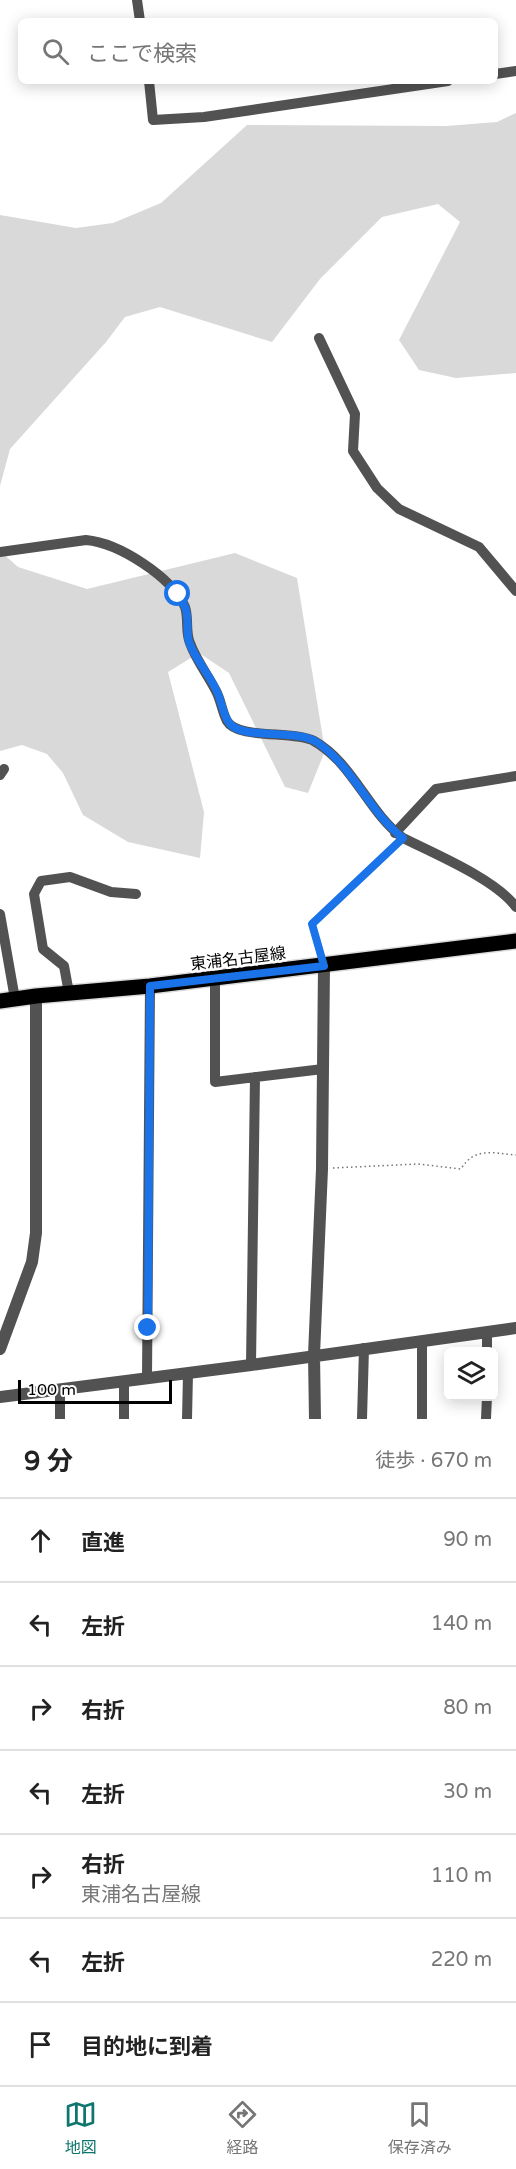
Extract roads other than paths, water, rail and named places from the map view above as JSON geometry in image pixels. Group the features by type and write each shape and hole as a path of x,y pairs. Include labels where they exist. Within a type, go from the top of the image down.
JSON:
{"main road":[{"name":"東浦名古屋線","path":"7,1000 215,979 516,941"}],"street":[{"path":"137,0 140,18"},
{"path":"498,74 516,71"},
{"path":"149,84 153,120 204,117 428,84"},
{"path":"319,338 355,414 353,451 377,489 399,509 479,548 516,591"},
{"path":"0,552 86,540 96,541 141,562 178,594 186,610 187,636 190,645 218,693 228,722 234,728 308,738 317,742 343,766 370,804 399,835 472,873 511,900 516,907"},
{"path":"399,835 436,789 515,778"},
{"path":"69,993 64,966 43,949 34,894 36,887 41,881 70,877 111,892 136,894"},
{"path":"0,914 7,1000"},
{"path":"315,1419 314,1355 322,1169 324,966"},
{"path":"215,979 215,1082 323,1069"},
{"path":"147,1378 150,986"},
{"path":"0,1349 32,1263 36,1233 36,996"},
{"path":"251,1365 255,1077"},
{"path":"0,1397 516,1328"},
{"path":"487,1332 487,1347"},
{"path":"422,1341 422,1419"},
{"path":"362,1419 364,1348"},
{"path":"187,1419 188,1372"},
{"path":"124,1381 124,1419"},
{"path":"60,1389 60,1419"},
{"path":"486,1419 487,1401"}]}
